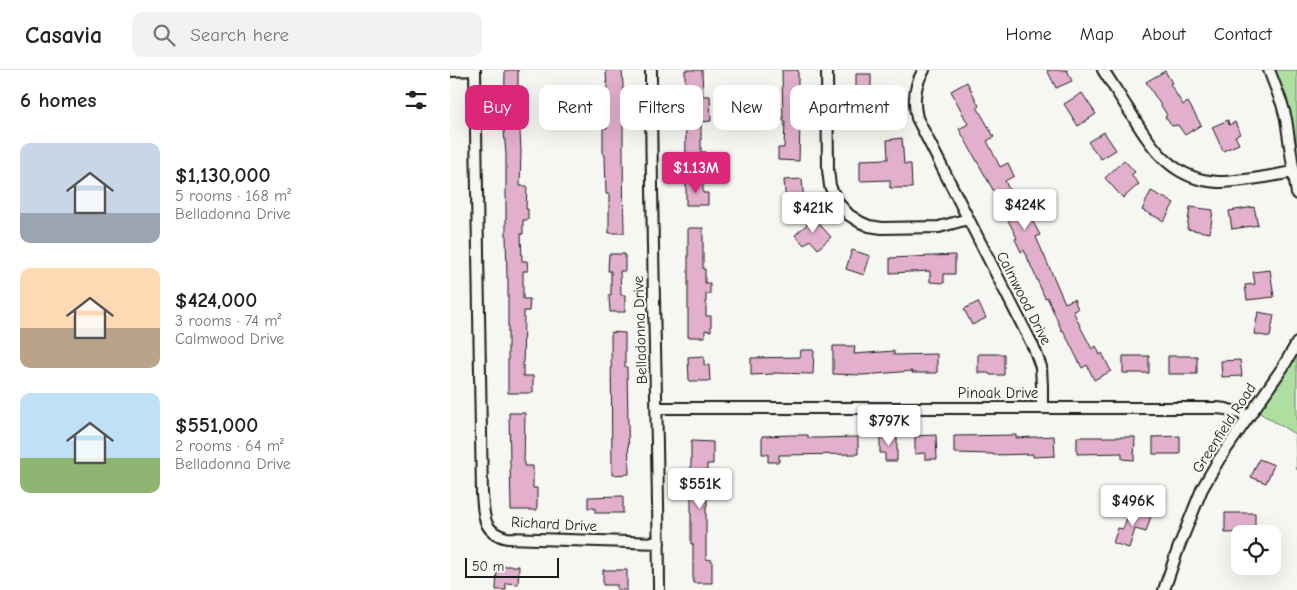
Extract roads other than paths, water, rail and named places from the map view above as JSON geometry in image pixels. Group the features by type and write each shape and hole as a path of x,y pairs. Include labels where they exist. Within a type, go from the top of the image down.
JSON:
{"street":[{"path":"450,72 476,70"},
{"name":"Richard Drive","path":"476,70 482,494 487,526 497,534 507,538 659,543"},
{"name":"Belladonna Drive","path":"651,70 651,179 657,408 659,590"},
{"path":"827,70 828,170 830,186 835,197 849,215 869,226 882,228 940,227 968,220"},
{"name":"Calmwood Drive","path":"924,70 915,90 914,108 917,118 1034,348 1041,367 1042,408"},
{"path":"1104,70 1142,133 1160,156 1171,166 1194,177 1218,182 1294,172"},
{"path":"1270,70 1286,119 1297,194"},
{"name":"Greenfield Road","path":"1164,590 1202,488 1297,343"},
{"name":"Pinoak Drive","path":"657,408 1217,408 1249,416"}]}
